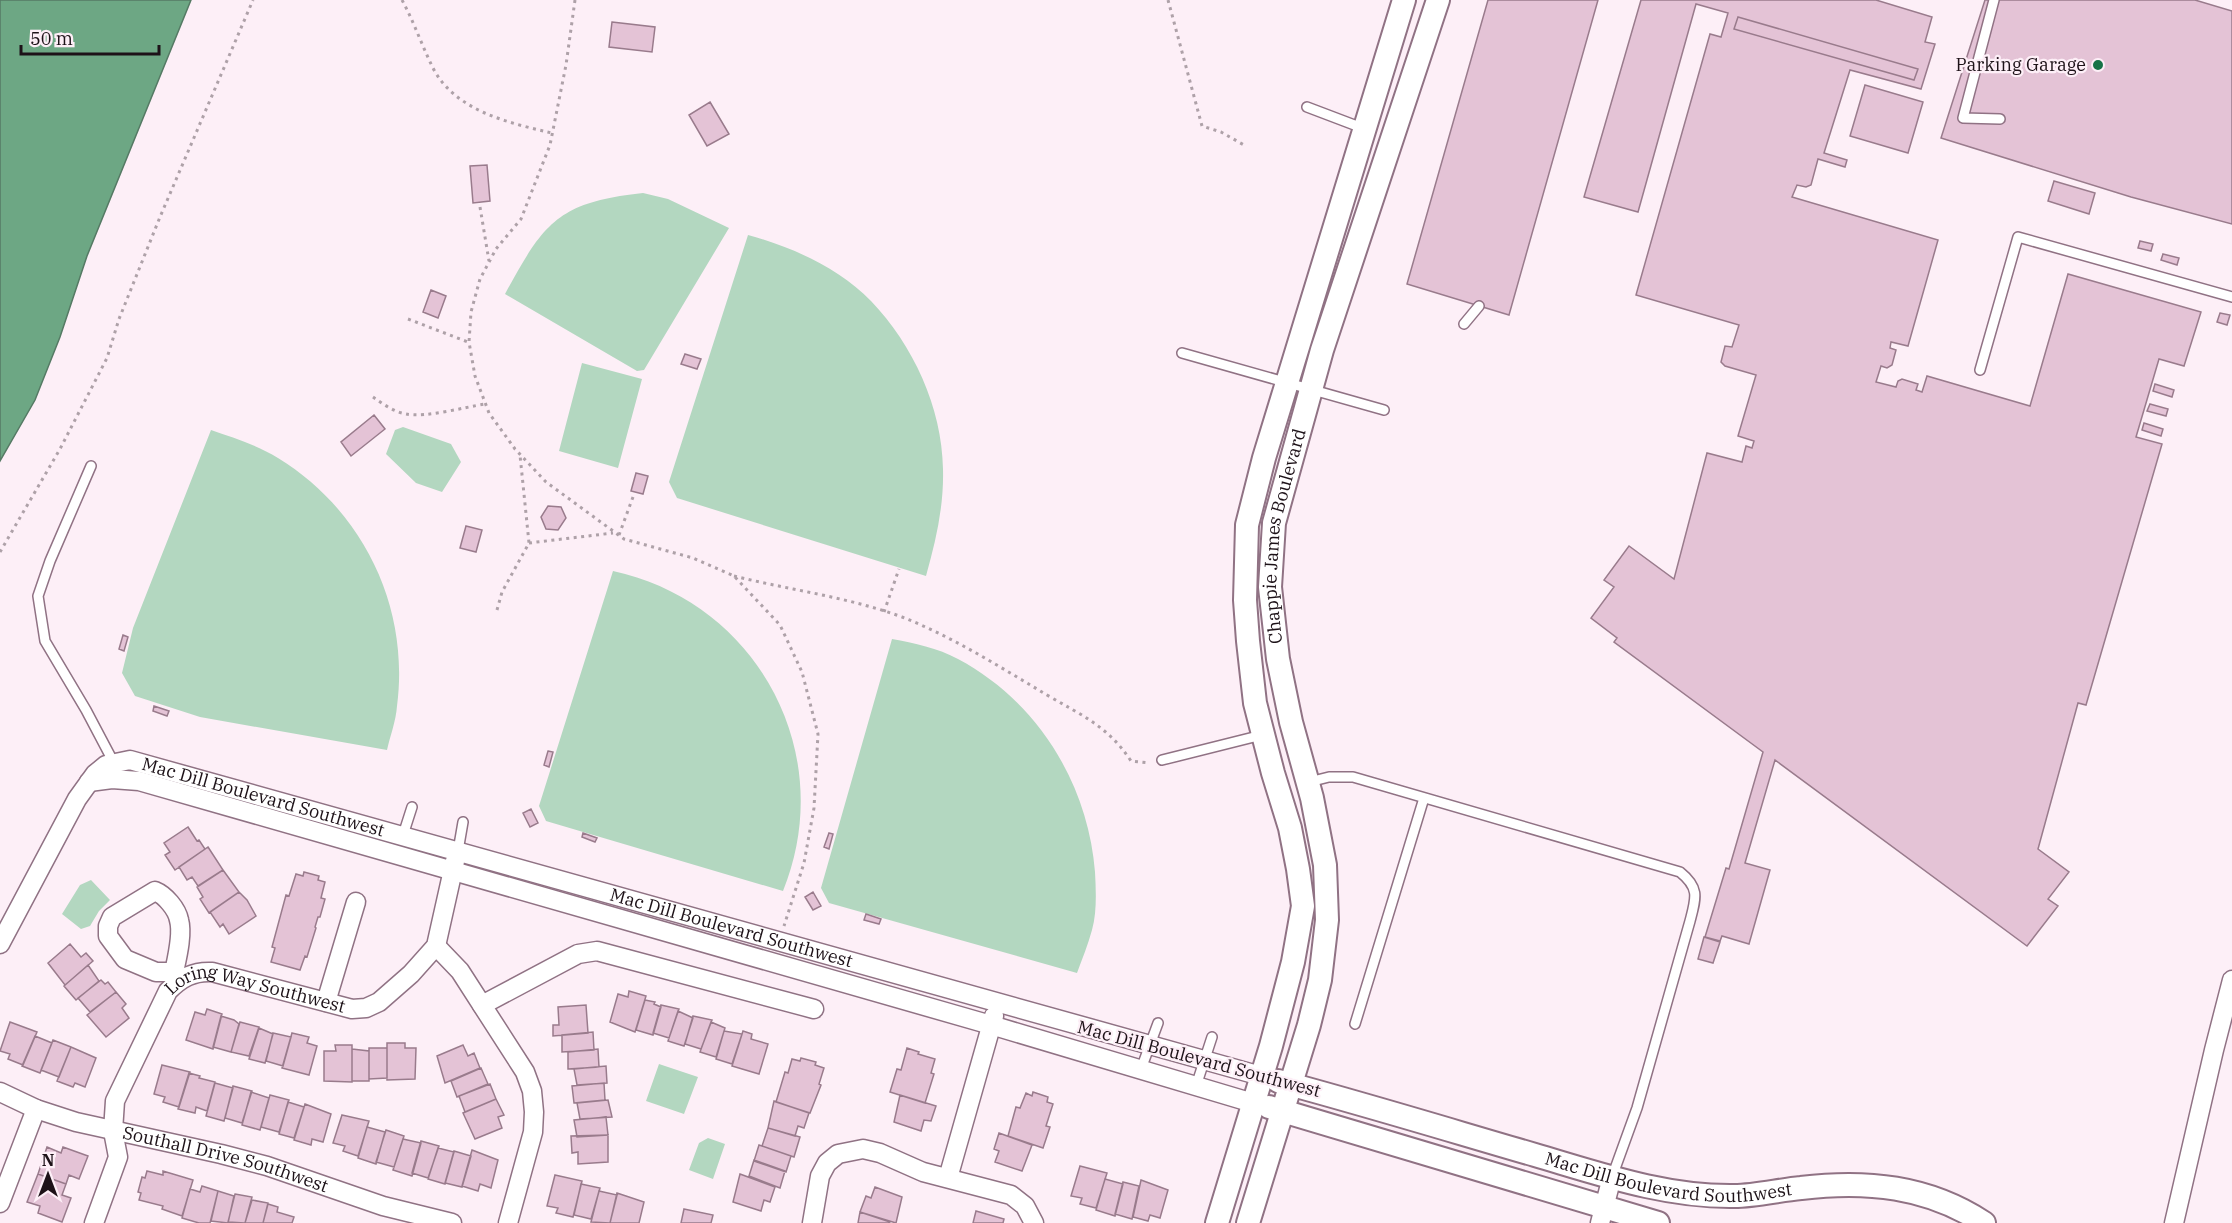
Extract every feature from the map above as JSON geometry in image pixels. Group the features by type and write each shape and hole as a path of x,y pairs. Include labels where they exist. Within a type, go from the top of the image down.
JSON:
{"street":[{"name":"Chappie James Boulevard","path":"1217,1223 1271,1046 1290,972 1303,906 1290,828 1255,703 1245,600 1247,525 1404,0"},
{"name":"Chappie James Boulevard","path":"1248,1223 1283,1112 1320,980 1327,920 1325,866 1308,782 1291,722 1278,659 1270,586 1274,523 1322,350 1438,0"},
{"name":"Mac Dill Boulevard Southwest","path":"114,763 138,761 1669,1192 1702,1196 1737,1196 1838,1184 1872,1184 1926,1195 1963,1209 1984,1223"},
{"path":"0,944 60,827 89,782 102,768 114,763"},
{"name":"Mac Dill Boulevard Southwest","path":"89,782 112,779 139,781 1141,1069 1283,1112 1602,1215 1658,1223"},
{"name":"Loring Way Southwest","path":"94,1223 118,1157 113,1131 115,1101 176,976 212,972 352,1009 373,1006 411,974 436,946 458,851"},
{"path":"155,891 163,894 179,919 176,976 156,972 125,959 108,936 108,926 112,917 155,891"},
{"path":"326,1002 356,902"},
{"path":"436,946 455,964 483,1005 525,1072 533,1098 533,1132 508,1223"},
{"path":"483,1005 578,954 597,951 814,1009"},
{"path":"2174,1223 2222,1034 2232,980"},
{"path":"948,1178 999,1003"},
{"name":"Southall Drive Southwest","path":"0,1092 36,1109 76,1122 141,1135 258,1164 383,1206 452,1223"},
{"path":"0,1203 36,1109"},
{"path":"812,1223 820,1176 827,1163 838,1154 854,1150 872,1150 923,1172 1011,1195 1025,1206 1034,1223"},
{"path":"1602,1215 1612,1177"}],"lane":[{"path":"1994,0 1963,118 2000,119"},
{"path":"1307,107 1365,129"},
{"path":"1980,370 2018,237 2232,297"},
{"path":"1464,324 1479,306"},
{"path":"1182,353 1384,410"},
{"path":"91,466 50,561 38,596 45,641 114,763"},
{"path":"1162,760 1263,734"},
{"path":"1308,782 1329,777 1353,777 1680,872 1690,880 1696,895 1690,921 1637,1108 1612,1177"},
{"path":"1355,1024 1424,798"},
{"path":"403,835 412,807"},
{"path":"458,851 463,822"},
{"path":"1141,1069 1158,1023"},
{"path":"1196,1086 1212,1038"}],"path":[{"path":"0,552 60,449 107,358 119,319 160,217 252,0"},
{"path":"402,0 434,70 450,93 490,116 552,133"},
{"path":"575,0 566,65 550,145 521,219 496,249 480,279 471,312 469,342 475,376 489,413 520,455 546,482 624,539 693,558 734,576 855,602 903,618 949,639 1094,721 1121,745 1131,761 1146,763 1162,760"},
{"path":"1168,0 1202,126 1221,132 1244,145"},
{"path":"480,207 489,262"},
{"path":"408,319 469,342"},
{"path":"373,397 406,415 485,404"},
{"path":"497,610 502,592 529,543 520,455"},
{"path":"617,534 633,497"},
{"path":"529,543 617,534"},
{"path":"884,612 899,568"},
{"path":"734,576 780,625 802,672 818,734 814,808 804,863 779,942"}],"shaded area":[{"path":"0,0 191,0 87,256 60,337 35,400 0,461"},
{"path":"643,193 668,199 729,228 644,370 637,371 505,294 531,249 557,220 591,202"},
{"path":"748,235 798,252 844,278 871,301 886,318 912,357 931,400 941,446 943,469 939,523 926,576 677,498 669,482"},
{"path":"582,363 642,379 618,468 559,451"},
{"path":"403,427 451,444 461,462 442,492 416,483 386,454 395,430"},
{"path":"211,430 270,453 308,480 334,505 356,533 374,564 387,598 396,633 399,669 396,712 387,750 200,717 135,696 122,673 133,628"},
{"path":"613,571 664,588 708,615 745,649 773,691 792,737 800,787 798,839 783,891 546,821 539,806"},
{"path":"892,639 942,652 958,659 986,677 1012,697 1054,748 1082,807 1095,872 1094,923 1077,973 829,903 821,888"},
{"path":"91,880 110,900 99,911 90,926 81,929 62,914 80,885"},
{"path":"659,1064 698,1077 684,1114 646,1101"},
{"path":"708,1138 725,1144 713,1179 689,1170 699,1143"}],"building":[{"path":"1488,0 1598,0 1509,315 1407,284"},
{"path":"1641,0 1876,0 1932,17 1925,42 1935,44 1921,89 1850,70 1824,153 1847,160 1845,167 1818,159 1811,185 1806,187 1797,185 1792,197 1938,240 1908,346 1891,342 1890,348 1896,350 1892,365 1887,368 1881,366 1876,382 1896,387 1898,381 1902,379 1918,384 1916,390 1922,392 1927,376 2030,406 2068,274 2201,312 2184,366 2159,359 2136,437 2162,444 2086,705 2078,703 2038,849 2069,872 2048,899 2058,906 2027,946 1775,760 1745,863 1770,870 1749,944 1722,936 1720,941 1705,937 1726,868 1729,869 1763,752 1614,642 1617,638 1591,618 1614,587 1604,580 1629,546 1674,579 1707,453 1742,462 1746,446 1752,448 1754,441 1738,436 1756,375 1725,366 1721,362 1725,346 1732,347 1739,325 1636,295 1710,34 1721,37 1728,13 1696,4 1638,212 1584,197","holes":["1738,17 1918,69 1914,80 1734,29"]},
{"name":"Parking Garage","path":"1985,0 2195,0 2232,11 2232,224 2131,197 1941,138"},
{"path":"1738,17 1918,69 1914,80 1734,29"},
{"path":"612,22 655,27 652,52 609,47"},
{"path":"1865,85 1923,102 1908,153 1850,136"},
{"path":"710,102 729,134 707,146 689,115"},
{"path":"487,165 490,201 473,203 470,166"},
{"path":"2054,181 2095,193 2089,214 2048,201"},
{"path":"2140,241 2153,244 2151,251 2138,248"},
{"path":"2163,254 2179,258 2177,265 2161,260"},
{"path":"431,290 446,296 438,318 423,312"},
{"path":"2220,313 2230,315 2227,325 2217,322"},
{"path":"685,354 701,359 697,369 681,364"},
{"path":"2155,384 2174,390 2172,397 2153,391"},
{"path":"2150,404 2168,409 2166,416 2147,411"},
{"path":"374,415 385,429 351,456 341,442"},
{"path":"2144,423 2163,429 2161,436 2142,430"},
{"path":"636,473 648,476 643,494 631,491"},
{"path":"548,506 561,507 566,518 558,530 546,529 541,517"},
{"path":"466,526 482,530 476,552 460,548"},
{"path":"123,635 128,637 124,651 119,649"},
{"path":"154,706 169,711 167,716 153,711"},
{"path":"548,751 553,752 549,767 544,765"},
{"path":"531,809 538,823 530,827 523,813"},
{"path":"188,827 205,849 175,870 165,855 170,852 164,843"},
{"path":"583,833 597,838 595,842 582,837"},
{"path":"829,833 833,834 829,849 824,847"},
{"path":"208,847 223,870 198,886 192,877 187,880 179,867"},
{"path":"223,870 239,892 209,913 200,899 203,897 197,887"},
{"path":"304,872 319,876 318,880 325,882 321,898 325,899 307,957 305,956 300,970 271,962 275,948 272,947 286,895 289,896 296,874 303,876"},
{"path":"239,892 247,900 256,916 229,934 223,924 220,927 210,912"},
{"path":"813,892 821,906 813,910 805,897"},
{"path":"866,914 881,919 879,924 864,920"},
{"path":"1704,937 1720,942 1713,963 1698,959"},
{"path":"70,944 81,957 86,953 93,961 65,985 48,963"},
{"path":"88,965 99,981 76,1000 64,986"},
{"path":"101,980 105,984 108,982 116,992 90,1012 78,998"},
{"path":"629,991 646,996 635,1032 610,1022 618,994 628,997"},
{"path":"116,992 126,1004 122,1008 129,1018 106,1037 87,1015"},
{"path":"645,1000 655,1002 654,1004 661,1007 653,1035 636,1030"},
{"path":"586,1005 588,1033 553,1036 553,1025 559,1025 558,1007"},
{"path":"661,1005 679,1009 669,1038 653,1033"},
{"path":"207,1009 222,1014 213,1049 186,1040 195,1012 205,1015"},
{"path":"678,1011 693,1018 684,1046 668,1041"},
{"path":"221,1016 239,1024 231,1052 213,1047"},
{"path":"693,1016 712,1020 701,1049 685,1044"},
{"path":"10,1022 37,1032 23,1065 8,1059 10,1054 0,1051"},
{"path":"240,1022 259,1027 249,1056 231,1052"},
{"path":"711,1022 725,1028 716,1057 700,1052"},
{"path":"259,1028 273,1034 265,1063 249,1059"},
{"path":"724,1031 742,1034 732,1064 716,1059"},
{"path":"743,1031 752,1034 751,1039 768,1044 759,1074 732,1066"},
{"path":"593,1032 594,1050 562,1052 562,1035"},
{"path":"273,1033 291,1037 283,1066 266,1061"},
{"path":"292,1033 309,1037 307,1043 317,1046 309,1075 282,1068"},
{"path":"35,1036 52,1043 40,1073 22,1066"},
{"path":"53,1040 71,1047 59,1077 41,1070"},
{"path":"387,1043 405,1043 405,1048 416,1048 415,1079 387,1080"},
{"path":"335,1045 352,1045 352,1082 324,1081 324,1051 336,1051"},
{"path":"463,1045 468,1056 474,1053 480,1068 445,1083 437,1056"},
{"path":"71,1047 96,1058 85,1087 75,1083 73,1087 57,1081"},
{"path":"369,1048 387,1048 387,1078 369,1079"},
{"path":"907,1048 935,1059 931,1073 934,1074 925,1103 890,1092 897,1069 901,1070"},
{"path":"352,1049 369,1051 369,1081 352,1081"},
{"path":"598,1049 599,1067 568,1069 568,1052"},
{"path":"801,1058 816,1062 815,1065 824,1068 819,1084 821,1085 810,1113 776,1102 785,1072 788,1073 792,1059 800,1061"},
{"path":"162,1065 190,1072 179,1107 163,1102 165,1097 154,1094"},
{"path":"606,1066 607,1083 577,1085 574,1069"},
{"path":"481,1068 488,1084 457,1097 451,1081"},
{"path":"189,1073 215,1082 207,1111 196,1107 195,1113 178,1109"},
{"path":"215,1083 233,1088 224,1121 206,1116"},
{"path":"604,1083 605,1100 574,1103 572,1086"},
{"path":"490,1084 496,1099 465,1112 459,1096"},
{"path":"233,1086 252,1091 242,1123 225,1118"},
{"path":"251,1092 269,1098 260,1130 242,1125"},
{"path":"1033,1092 1048,1097 1047,1102 1053,1104 1046,1126 1050,1127 1043,1148 1008,1136 1016,1107 1020,1108 1026,1093 1032,1096"},
{"path":"270,1095 289,1100 279,1132 261,1127"},
{"path":"900,1095 936,1106 931,1121 924,1120 921,1131 894,1122"},
{"path":"496,1099 504,1115 498,1117 502,1128 475,1139 463,1113"},
{"path":"608,1100 612,1117 580,1119 577,1103"},
{"path":"774,1101 809,1113 804,1128 798,1126 795,1136 768,1128"},
{"path":"288,1102 304,1107 294,1138 279,1134"},
{"path":"305,1104 331,1114 323,1142 312,1139 311,1145 294,1140"},
{"path":"342,1115 369,1121 358,1156 343,1151 345,1146 333,1143"},
{"path":"606,1117 608,1135 577,1137 574,1120"},
{"path":"367,1127 385,1132 376,1164 358,1158"},
{"path":"768,1128 800,1137 794,1157 762,1146"},
{"path":"386,1130 404,1136 394,1167 376,1162"},
{"path":"999,1133 1032,1145 1022,1171 995,1162 999,1151 994,1149"},
{"path":"608,1135 608,1162 578,1164 578,1152 572,1153 571,1136"},
{"path":"403,1139 421,1143 412,1176 393,1170"},
{"path":"421,1141 439,1146 428,1178 412,1173"},
{"path":"759,1145 791,1156 786,1172 754,1161"},
{"path":"47,1147 61,1153 63,1147 88,1156 79,1179 69,1175 66,1184 38,1174"},
{"path":"438,1148 454,1152 445,1184 428,1179"},
{"path":"472,1150 498,1160 491,1188 480,1184 478,1191 462,1186"},
{"path":"454,1151 471,1156 462,1187 445,1183"},
{"path":"754,1160 785,1171 780,1188 749,1176"},
{"path":"1080,1166 1107,1173 1096,1208 1080,1204 1082,1198 1071,1196"},
{"path":"147,1171 163,1175 163,1171 193,1180 182,1216 162,1209 163,1206 139,1200 141,1193 138,1192 142,1177 145,1178"},
{"path":"38,1174 66,1184 62,1195 71,1198 62,1222 38,1213 40,1206 27,1202"},
{"path":"740,1174 775,1187 770,1202 764,1200 761,1211 733,1202"},
{"path":"555,1175 582,1181 573,1217 556,1213 558,1208 547,1206"},
{"path":"1105,1179 1123,1184 1115,1216 1096,1210"},
{"path":"1141,1180 1168,1190 1160,1218 1150,1215 1148,1221 1133,1217"},
{"path":"1123,1182 1139,1186 1132,1219 1115,1214"},
{"path":"581,1184 600,1188 591,1219 574,1215"},
{"path":"202,1186 218,1191 210,1223 199,1223 182,1218 190,1189 200,1192"},
{"path":"875,1187 902,1197 896,1223 860,1212 866,1196 871,1198"},
{"path":"218,1191 234,1196 228,1223 211,1221"},
{"path":"599,1191 617,1195 610,1223 591,1222"},
{"path":"617,1193 644,1202 639,1223 610,1223"},
{"path":"235,1194 252,1197 245,1223 228,1222"},
{"path":"252,1200 268,1203 263,1223 245,1223"},
{"path":"268,1204 278,1207 277,1212 294,1217 292,1223 263,1223"},
{"path":"684,1209 713,1215 711,1223 681,1223"},
{"path":"976,1211 1004,1219 1003,1223 973,1223"},
{"path":"860,1212 890,1222 858,1223"}],"place":[{"name":"Parking Garage","path":"2098,65"}]}
